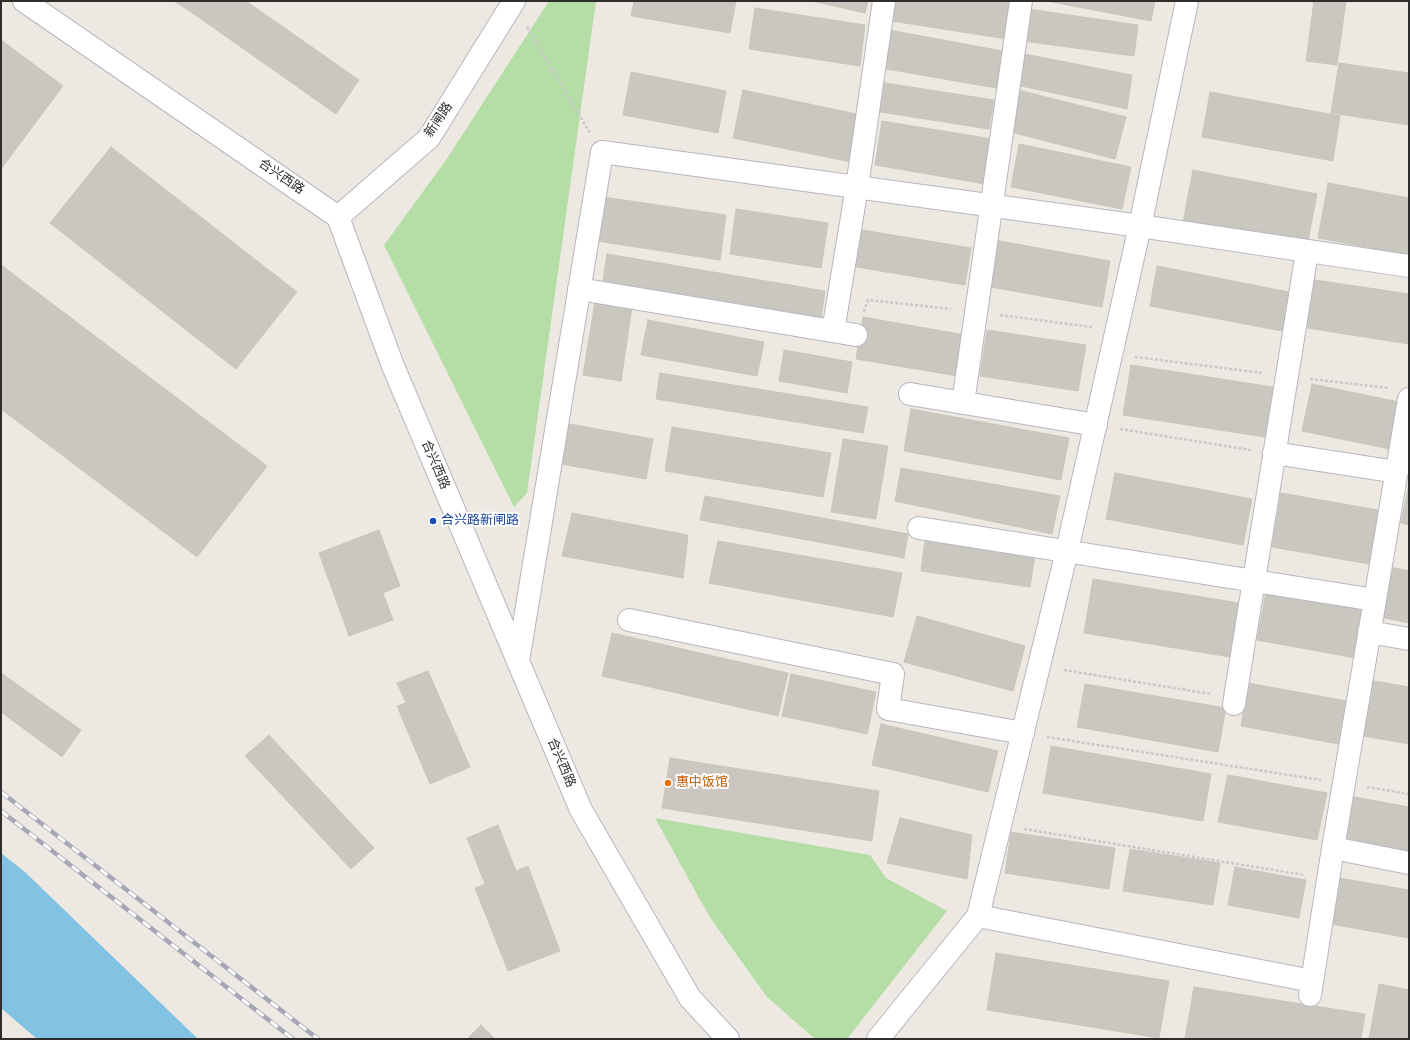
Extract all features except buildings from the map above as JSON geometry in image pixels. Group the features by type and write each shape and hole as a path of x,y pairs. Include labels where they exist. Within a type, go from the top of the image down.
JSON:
{"street":[{"name":"合兴西路","path":"24,1 338,217 393,366 581,810 690,998 728,1039"},
{"path":"833,331 857,187 884,1"},
{"path":"963,403 1021,1"},
{"path":"878,1039 978,916 1067,551 1096,425 1140,226 1187,1"},
{"name":"新闸路","path":"338,217 429,138 514,3"},
{"path":"518,661 602,152 992,205 1409,266"},
{"path":"1234,701 1307,252"},
{"path":"579,289 856,335"},
{"path":"910,394 1096,425"},
{"path":"978,916 1311,988 1369,632 1397,472 1401,394"},
{"path":"1274,453 1397,472"},
{"path":"919,528 1375,600"},
{"path":"629,620 893,674 888,709 1023,733"},
{"path":"1369,632 1409,639"},
{"path":"1333,848 1409,863"}],"path":[{"path":"514,3 602,152"},
{"path":"1111,354 1287,376 1401,394"},
{"path":"1096,425 1274,453"},
{"path":"1039,666 1234,701"},
{"path":"1023,733 1409,794"},
{"path":"1000,825 1328,879"}],"green space":[{"path":"549,1 596,1 527,493 514,507 384,245 446,160"},
{"path":"655,818 870,855 886,878 947,911 847,1039 815,1039 767,997 709,916"}],"water":[{"path":"1,853 25,872 198,1039 37,1039 1,1008"}],"railway":[{"path":"1,792 318,1039"},
{"path":"1,811 293,1039"}],"place":[{"name":"合兴路新闸路","path":"433,521"},
{"name":"惠中饭馆","path":"668,783"}]}
